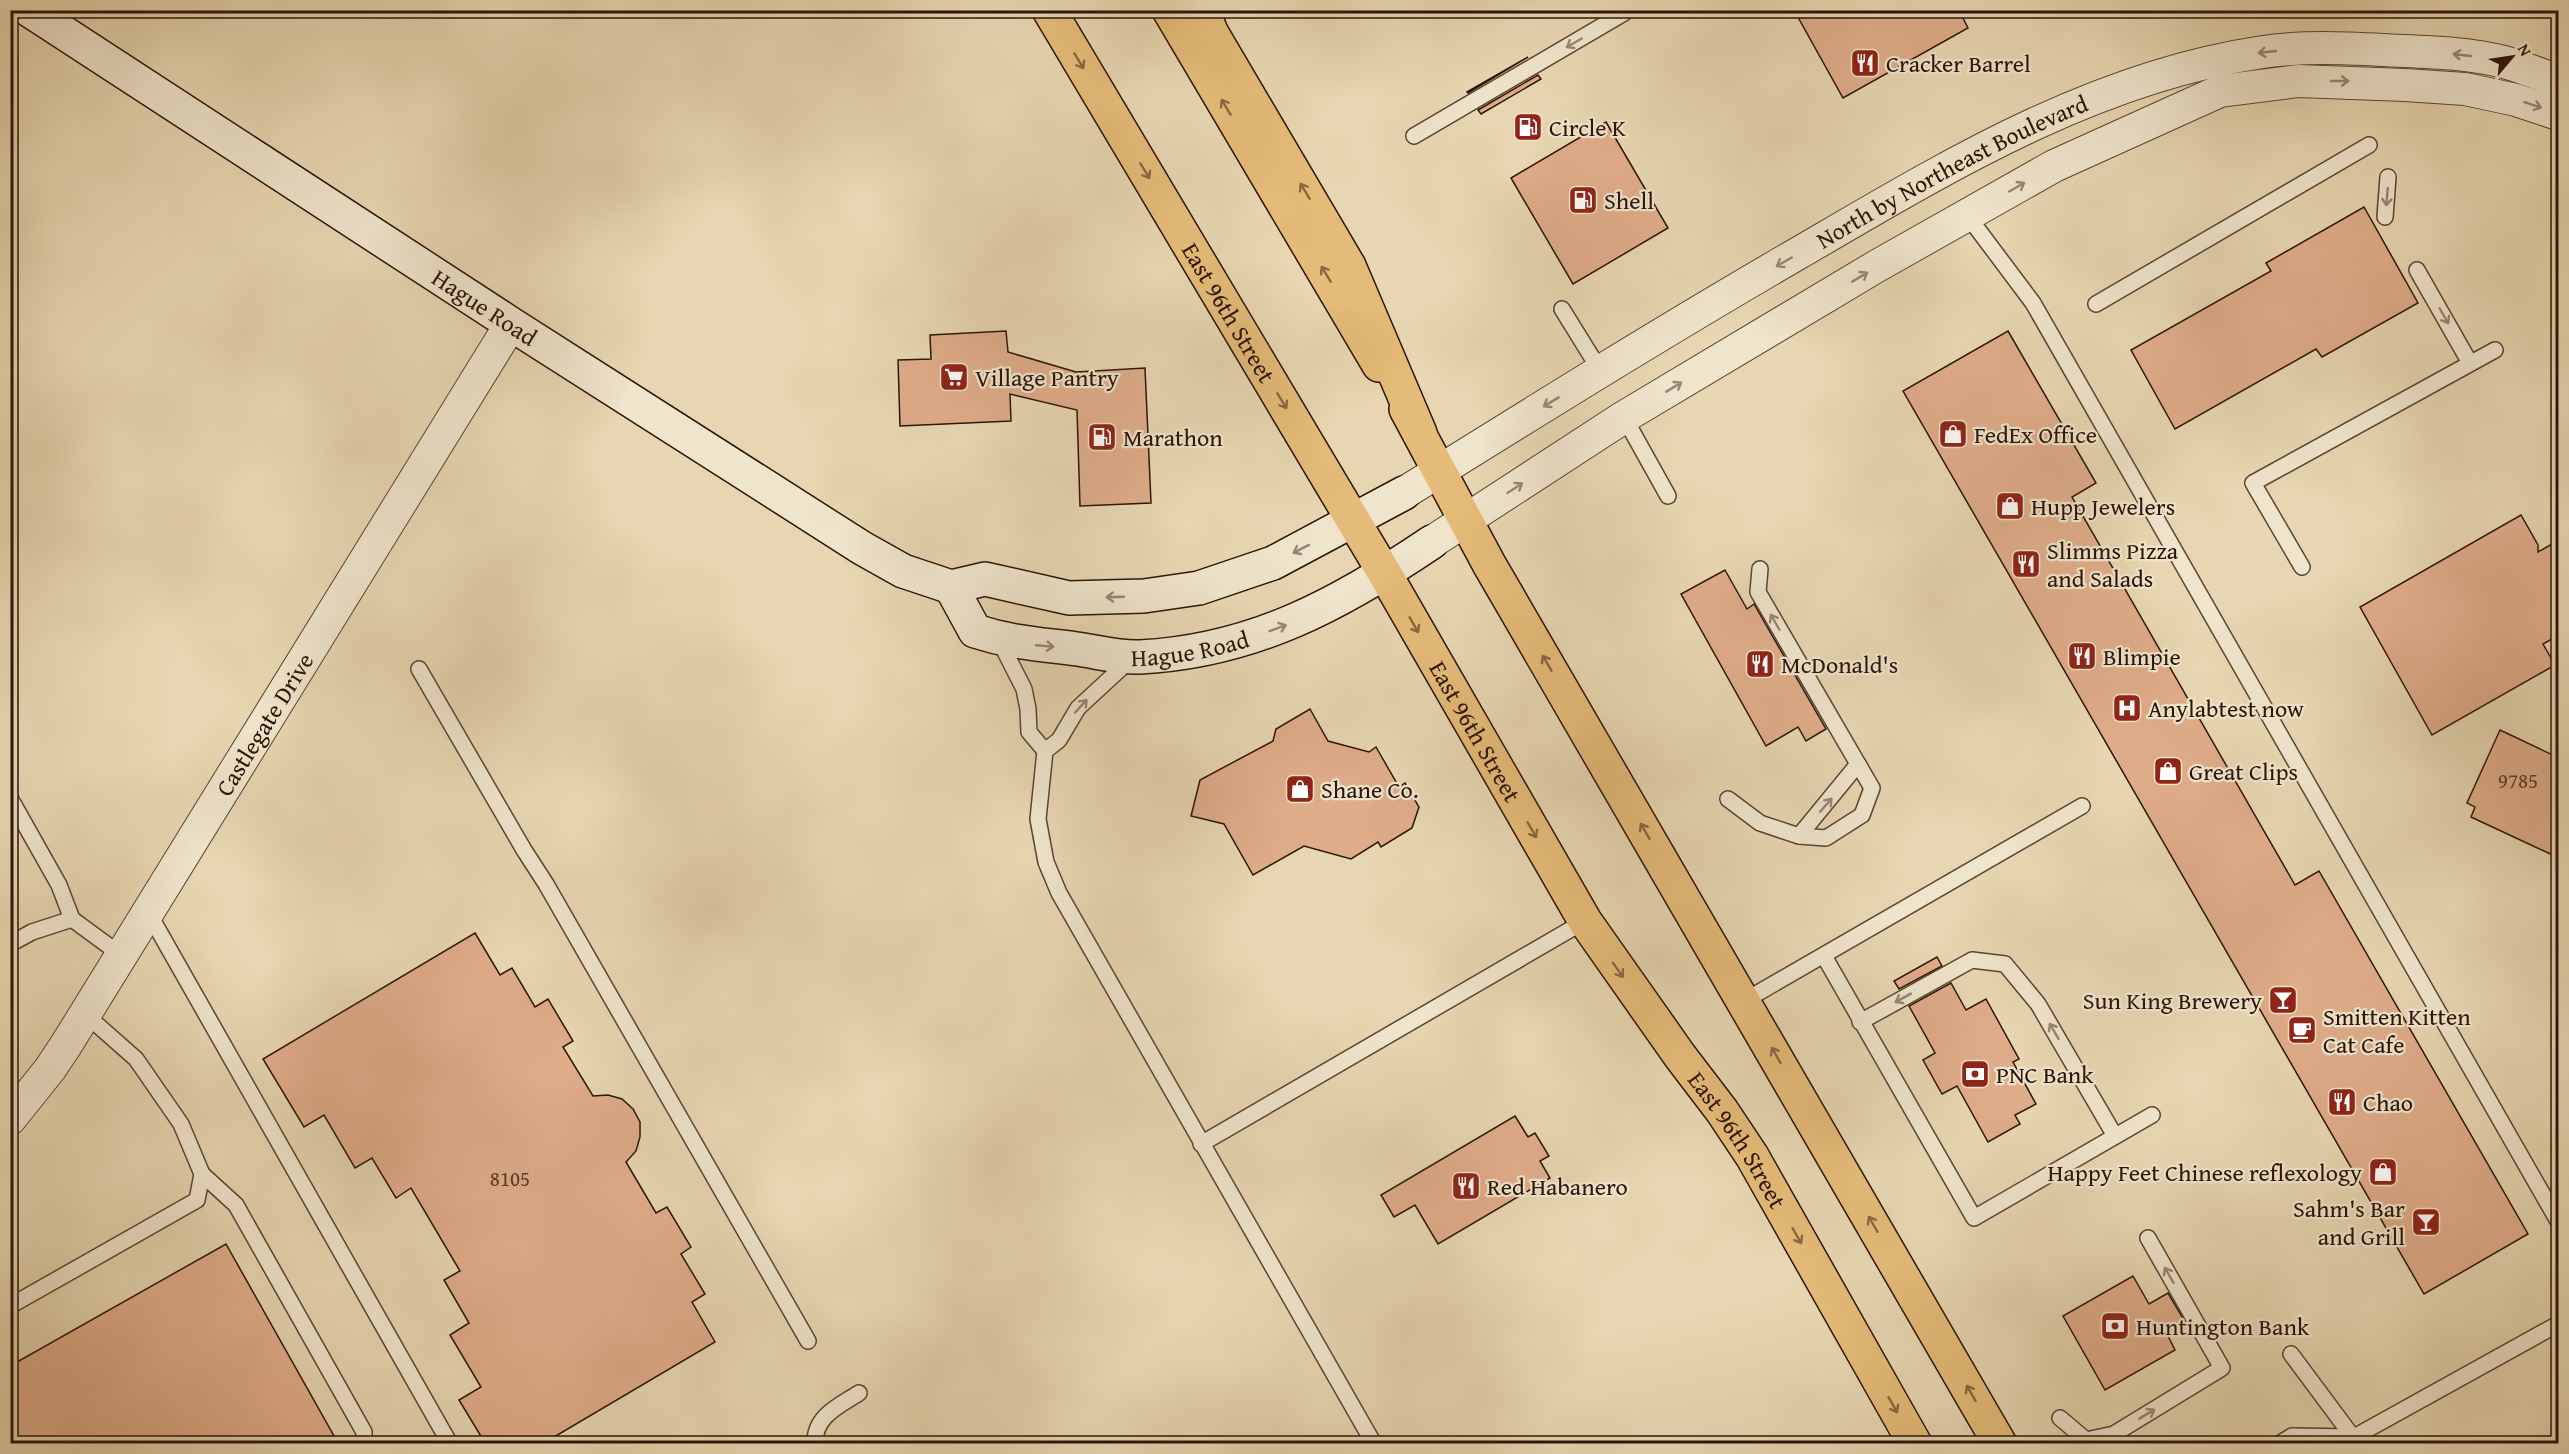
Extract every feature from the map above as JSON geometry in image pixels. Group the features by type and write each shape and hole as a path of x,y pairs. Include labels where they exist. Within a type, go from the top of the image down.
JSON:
{"main road":[{"name":"East 96th Street","path":"1049,10 1385,574 1585,921 1752,1156 1914,1443"},
{"path":"1169,10 1420,433 1489,564 2001,1443"},
{"path":"1203,10 1211,32 1349,266 1420,433"}],"street":[{"name":"Hague Road","path":"29,10 511,324 862,548 903,571 951,587 975,631 1018,643 1133,657 1186,652 1257,636 1322,609 1385,574 1432,542"},
{"name":"North by Northeast Boulevard","path":"1404,493 1781,263 1966,157 2083,102 2155,77 2223,59 2265,51 2359,49 2466,55 2504,62 2559,81"},
{"name":"North by Northeast Boulevard","path":"1432,542 1623,417 1966,216 2054,166 2220,91 2298,81 2465,89 2516,100 2559,114"},
{"name":"Castlegate Drive","path":"10,1119 50,1069 85,1014 511,324"},
{"path":"951,587 985,579 1069,598 1144,596 1199,588 1273,563 1404,493"}],"lane":[{"path":"1414,136 1624,13"},
{"path":"2096,304 2369,145"},
{"path":"2385,217 2388,177"},
{"path":"1966,216 2032,303 2559,1221"},
{"path":"2417,270 2470,363"},
{"path":"1562,309 1601,372"},
{"path":"2302,567 2253,483 2495,350"},
{"path":"1623,417 1668,496"},
{"path":"1728,800 1760,822 1799,836 1826,838 1862,815 1872,788 1758,592 1760,569"},
{"path":"998,638 1024,689 1029,732 1045,751 1038,819 1043,850 1059,893 1374,1443"},
{"path":"1045,751 1059,741 1078,708 1133,657"},
{"path":"419,669 546,884 808,1341"},
{"path":"1799,836 1858,764"},
{"path":"10,798 59,885 72,919 121,955"},
{"path":"1744,1001 2082,806"},
{"path":"148,912 450,1443"},
{"path":"10,944 32,932 72,919"},
{"path":"1201,1144 1585,921"},
{"path":"1824,956 1974,1218 2152,1115"},
{"path":"1860,1022 1972,960 2005,964 2038,1004 2115,1136"},
{"path":"85,1014 136,1059 181,1124 202,1173 236,1205 364,1432 364,1443"},
{"path":"10,1306 197,1200 202,1173"},
{"path":"2060,1418 2086,1440 2114,1434 2222,1368 2148,1238"},
{"path":"2278,1443 2292,1436 2354,1441 2559,1324"},
{"path":"2291,1354 2354,1441"},
{"path":"815,1443 815,1434 825,1414 859,1394"}],"building":[{"name":"Cracker Barrel","path":"1794,10 1959,10 1968,28 1843,98"},
{"path":"1528,57 1468,93 1467,92"},
{"path":"1538,75 1541,79 1481,114 1478,110"},
{"path":"1606,122 1668,228 1573,284 1511,178"},
{"path":"2364,207 2418,303 2322,357 2316,349 2175,429 2131,350 2271,271 2266,263"},
{"path":"1006,331 1008,352 1076,372 1145,368 1151,503 1080,506 1077,410 1010,394 1011,421 900,426 898,360 931,359 930,335"},
{"path":"2008,331 2096,483 2072,497 2295,885 2319,871 2528,1234 2424,1294 1903,391"},
{"path":"2521,515 2538,545 2538,552 2559,540 2559,635 2543,644 2555,665 2432,735 2360,607"},
{"path":"1725,570 1747,609 1754,604 1826,729 1806,741 1798,727 1766,746 1681,594"},
{"path":"1310,709 1328,741 1369,752 1376,747 1399,787 1405,783 1419,807 1412,828 1381,847 1378,842 1351,859 1304,846 1253,875 1224,824 1191,816 1200,780 1273,741 1276,729"},
{"path":"2500,730 2559,758 2559,858 2471,817 2475,807 2467,803"},
{"path":"475,933 500,975 512,968 535,1007 548,999 573,1041 563,1047 593,1096 608,1095 622,1099 633,1109 640,1122 640,1137 636,1151 626,1162 656,1213 667,1207 691,1247 681,1254 705,1294 692,1302 715,1342 544,1443 485,1443 459,1400 481,1387 450,1335 469,1323 444,1280 460,1271 411,1188 396,1198 372,1158 355,1168 324,1115 304,1127 263,1059"},
{"path":"1937,957 1942,966 1899,989 1894,981"},
{"name":"PNC Bank","path":"1951,983 1966,1010 1986,999 2019,1059 2013,1062 2036,1104 2015,1115 2020,1124 1988,1142 1957,1086 1942,1094 1923,1060 1935,1053 1909,1006"},
{"name":"Red Habanero","path":"1515,1116 1528,1137 1535,1133 1549,1156 1540,1161 1550,1178 1438,1244 1415,1205 1394,1217 1381,1195"},
{"path":"226,1244 334,1436 320,1443 10,1443 10,1366"},
{"name":"Huntington Bank","path":"2133,1276 2149,1304 2168,1293 2187,1325 2168,1336 2175,1350 2105,1390 2063,1316"}],"place":[{"name":"Cracker Barrel","path":"1865,63"},
{"name":"Circle K","path":"1528,127"},
{"name":"Shell","path":"1583,200"},
{"name":"Village Pantry","path":"954,377"},
{"name":"FedEx Office","path":"1953,434"},
{"name":"Marathon","path":"1102,437"},
{"name":"Hupp Jewelers","path":"2010,506"},
{"name":"Slimms Pizza and Salads","path":"2026,564"},
{"name":"Blimpie","path":"2082,656"},
{"name":"McDonald's","path":"1760,664"},
{"name":"Anylabtest now","path":"2127,708"},
{"name":"Great Clips","path":"2168,771"},
{"name":"Shane Co.","path":"1300,789"},
{"name":"Sun King Brewery","path":"2283,1000"},
{"name":"Smitten Kitten Cat Cafe","path":"2302,1030"},
{"name":"PNC Bank","path":"1975,1074"},
{"name":"Chao","path":"2342,1102"},
{"name":"Happy Feet Chinese reflexology","path":"2383,1172"},
{"name":"Red Habanero","path":"1466,1186"},
{"name":"Sahm's Bar and Grill","path":"2426,1222"},
{"name":"Huntington Bank","path":"2115,1326"}]}
